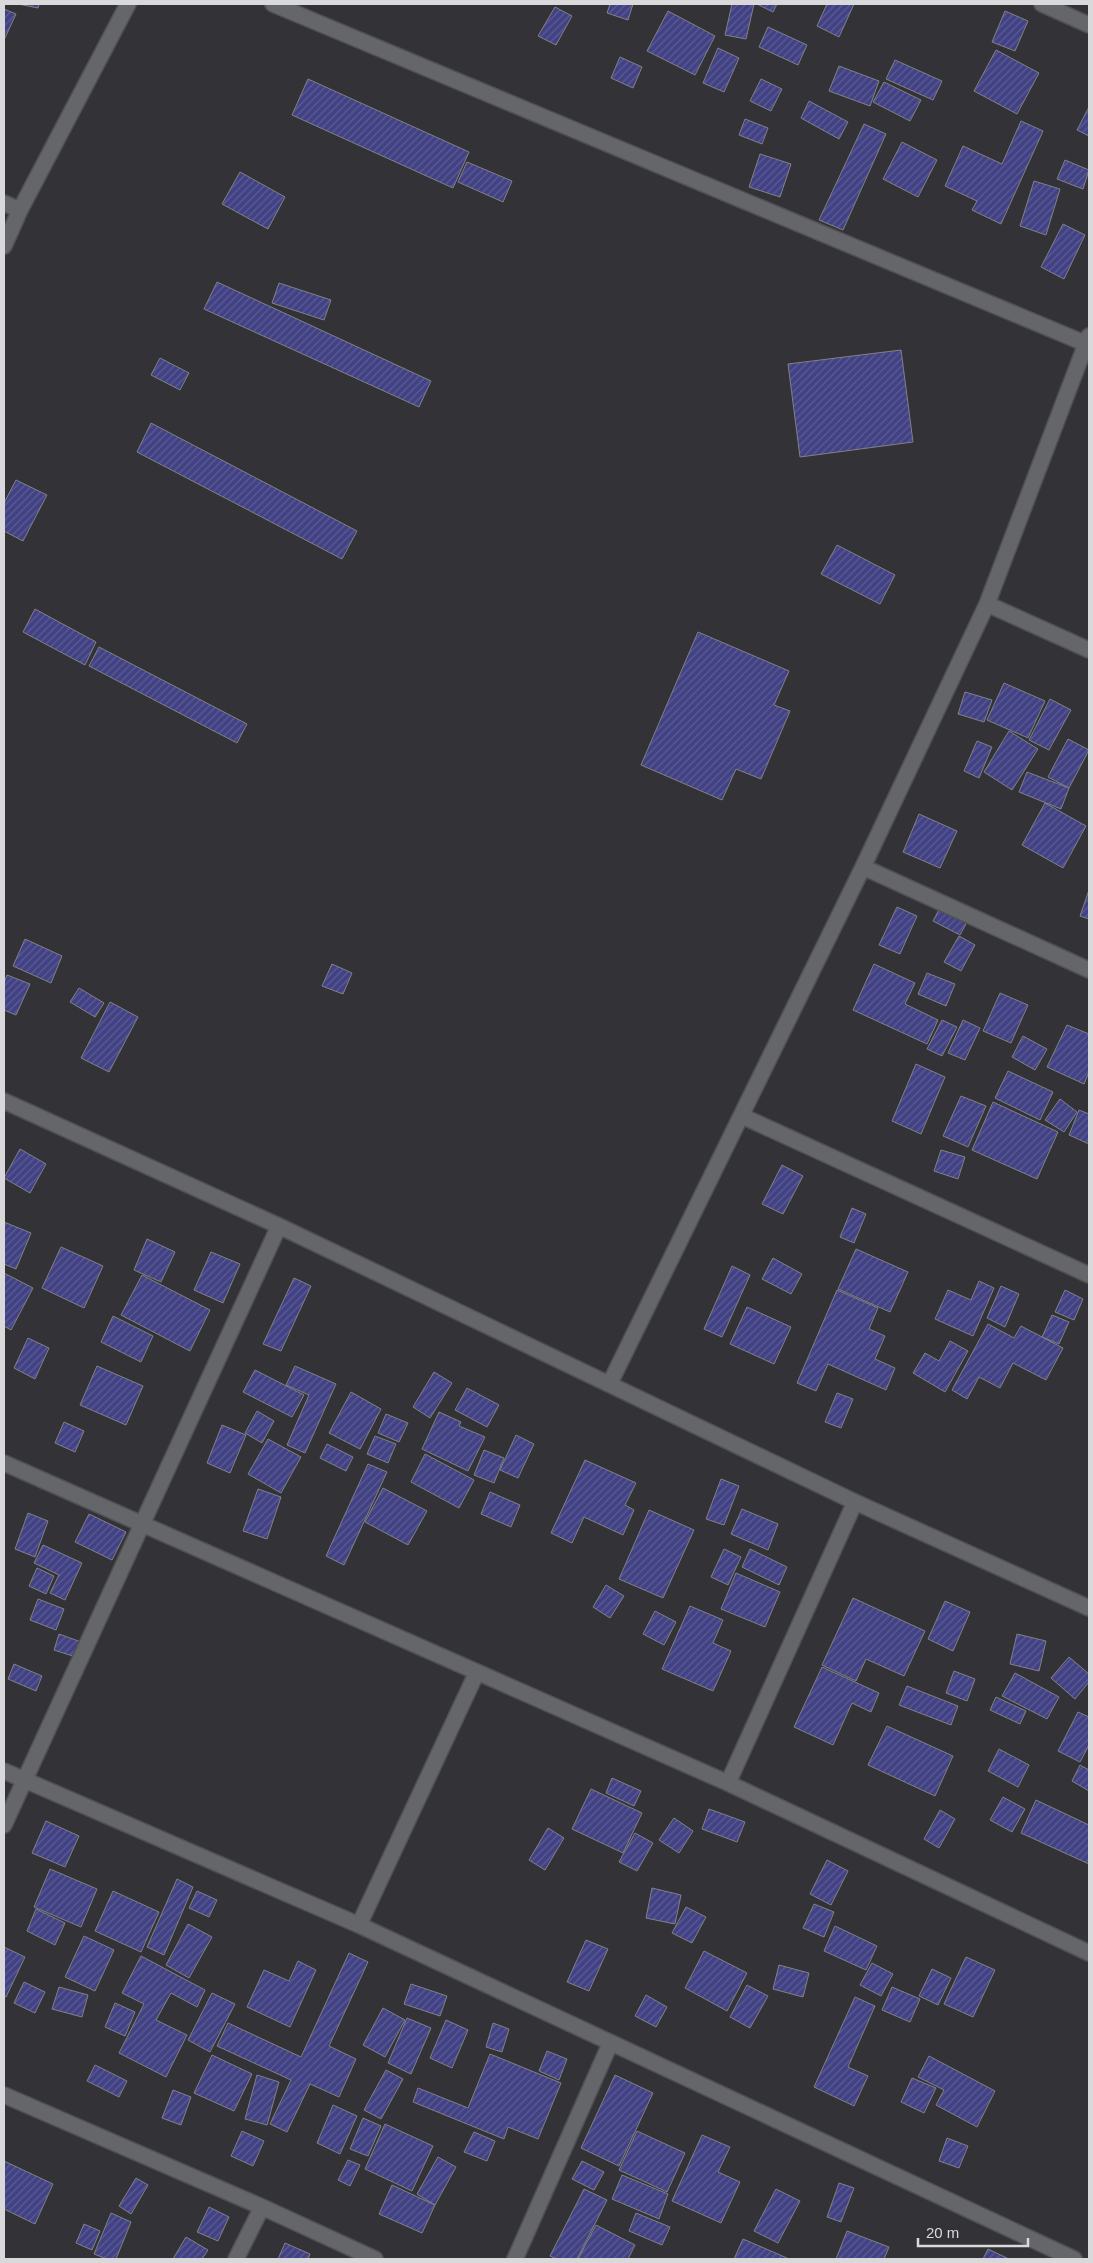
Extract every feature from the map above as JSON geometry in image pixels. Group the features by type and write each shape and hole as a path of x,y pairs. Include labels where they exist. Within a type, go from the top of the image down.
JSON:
{"street":[{"path":"4,246 20,210 128,4"},
{"path":"273,4 1088,342 987,604 863,867 610,1383"},
{"path":"1042,4 1089,25"},
{"path":"4,202 20,210"},
{"path":"987,604 1089,650"},
{"path":"863,867 1089,970"},
{"path":"4,1101 279,1226 855,1502 1089,1608"},
{"path":"742,1116 1089,1275"},
{"path":"4,1825 279,1226"},
{"path":"4,1463 728,1783 1089,1953"},
{"path":"728,1783 855,1502"},
{"path":"359,1926 477,1672"},
{"path":"4,1772 359,1926 1074,2259"},
{"path":"515,2259 610,2044"},
{"path":"4,2095 262,2207 375,2259"},
{"path":"236,2259 262,2207"}],"building":[{"path":"18,4 39,4 38,8"},
{"path":"610,4 633,4 628,20 607,13"},
{"path":"732,4 754,4 746,39 725,35"},
{"path":"757,4 777,4 773,12"},
{"path":"827,4 854,4 839,37 817,26"},
{"path":"555,7 572,16 556,45 538,36"},
{"path":"4,9 16,14 4,40"},
{"path":"668,11 715,36 695,75 647,51"},
{"path":"1005,11 1028,21 1015,51 992,42"},
{"path":"768,27 807,45 798,65 759,47"},
{"path":"718,48 739,58 724,92 703,83"},
{"path":"996,50 1039,73 1017,114 974,91"},
{"path":"620,57 642,67 633,88 611,78"},
{"path":"895,60 942,81 933,100 886,79"},
{"path":"839,66 879,81 870,106 829,91"},
{"path":"308,79 469,152 453,188 292,115"},
{"path":"761,79 782,89 771,111 750,101"},
{"path":"884,82 921,100 910,121 873,102"},
{"path":"809,101 848,122 839,139 801,118"},
{"path":"1089,107 1089,136 1077,130"},
{"path":"745,119 768,128 762,144 739,135"},
{"path":"1021,121 1043,131 1001,224 972,210 977,201 945,186 963,146 1002,164"},
{"path":"864,124 886,134 843,230 819,220"},
{"path":"902,142 937,160 918,197 883,179"},
{"path":"760,154 791,164 780,197 749,187"},
{"path":"1065,160 1089,170 1083,189 1057,179"},
{"path":"467,162 512,181 503,202 458,182"},
{"path":"240,172 285,197 268,229 222,204"},
{"path":"1034,181 1060,189 1046,235 1020,226"},
{"path":"1063,224 1085,235 1064,279 1041,267"},
{"path":"217,282 431,381 419,407 204,309"},
{"path":"279,283 331,300 324,320 272,303"},
{"path":"901,350 913,442 800,457 788,364"},
{"path":"160,358 189,373 180,390 151,375"},
{"path":"151,423 357,531 342,559 137,452"},
{"path":"16,480 47,495 23,541 4,531 4,503"},
{"path":"837,545 895,575 880,604 821,574"},
{"path":"35,609 96,642 85,665 23,632"},
{"path":"698,632 789,671 774,705 790,711 761,779 736,769 722,800 641,765"},
{"path":"99,647 247,724 237,743 89,666"},
{"path":"1004,683 1045,701 1028,738 987,720"},
{"path":"965,692 992,700 984,722 958,714"},
{"path":"1050,699 1071,710 1049,750 1029,740"},
{"path":"1009,731 1038,749 1012,790 984,772"},
{"path":"1068,739 1089,750 1069,788 1048,777"},
{"path":"977,741 992,747 979,778 964,771"},
{"path":"1027,772 1069,788 1061,809 1019,792"},
{"path":"1045,803 1086,826 1063,868 1022,845"},
{"path":"919,814 957,831 940,868 903,852"},
{"path":"1089,890 1089,919 1080,916"},
{"path":"941,906 968,920 960,935 933,921"},
{"path":"897,907 917,916 900,954 879,945"},
{"path":"959,936 975,945 961,971 944,962"},
{"path":"25,939 62,956 51,983 13,966"},
{"path":"332,964 352,973 343,994 322,986"},
{"path":"874,964 915,983 905,1004 938,1020 927,1044 853,1010"},
{"path":"927,973 955,984 946,1006 918,994"},
{"path":"7,975 30,984 16,1015 4,1010 4,983"},
{"path":"79,988 104,1003 95,1017 70,1002"},
{"path":"1000,993 1028,1005 1011,1043 983,1031"},
{"path":"110,1002 138,1017 109,1072 81,1058"},
{"path":"942,1020 957,1027 942,1056 927,1049"},
{"path":"963,1020 980,1028 965,1060 948,1053"},
{"path":"1067,1025 1089,1034 1089,1072 1084,1084 1047,1067"},
{"path":"1023,1036 1047,1049 1035,1070 1012,1057"},
{"path":"916,1064 945,1077 921,1134 892,1121"},
{"path":"1008,1071 1053,1092 1040,1120 995,1098"},
{"path":"961,1096 986,1106 968,1147 943,1136"},
{"path":"1060,1099 1077,1112 1064,1132 1045,1120"},
{"path":"993,1102 1058,1132 1037,1179 972,1150"},
{"path":"1079,1110 1089,1114 1089,1144 1069,1135"},
{"path":"20,1149 46,1164 30,1193 4,1178"},
{"path":"941,1150 965,1157 958,1179 934,1171"},
{"path":"782,1165 803,1176 783,1214 762,1204"},
{"path":"852,1208 866,1214 854,1243 840,1237"},
{"path":"4,1222 31,1233 16,1269 4,1264"},
{"path":"147,1239 175,1252 161,1282 134,1270"},
{"path":"61,1247 103,1266 84,1308 42,1288"},
{"path":"856,1249 908,1272 890,1312 838,1289"},
{"path":"211,1252 240,1264 223,1303 194,1290"},
{"path":"773,1258 802,1274 791,1294 762,1279"},
{"path":"732,1266 750,1275 722,1337 704,1329"},
{"path":"4,1273 33,1288 11,1330 4,1326"},
{"path":"142,1275 210,1310 190,1351 121,1315"},
{"path":"294,1278 311,1286 281,1351 263,1344"},
{"path":"979,1281 994,1288 973,1336 935,1319 948,1290 971,1300"},
{"path":"1001,1286 1019,1294 1005,1327 987,1318"},
{"path":"837,1290 878,1308 869,1329 885,1336 875,1359 895,1368 886,1390 828,1364 816,1391 797,1383"},
{"path":"1065,1290 1083,1299 1074,1320 1055,1312"},
{"path":"747,1307 791,1327 774,1364 730,1344"},
{"path":"1052,1315 1069,1322 1059,1344 1042,1337"},
{"path":"113,1316 153,1336 141,1362 101,1342"},
{"path":"988,1324 1014,1338 1021,1326 1063,1348 1046,1380 1013,1363 1000,1388 979,1377 967,1399 952,1390"},
{"path":"28,1338 49,1348 35,1379 14,1368"},
{"path":"950,1341 968,1351 945,1392 913,1373 925,1353 939,1361"},
{"path":"97,1366 143,1386 126,1425 80,1405"},
{"path":"295,1366 336,1384 305,1453 287,1445 309,1395 286,1385"},
{"path":"255,1370 304,1395 292,1417 243,1392"},
{"path":"434,1372 452,1383 430,1418 413,1407"},
{"path":"467,1388 499,1405 487,1427 455,1410"},
{"path":"351,1392 381,1409 360,1449 329,1433"},
{"path":"837,1393 853,1399 841,1428 825,1422"},
{"path":"257,1411 274,1421 262,1443 245,1433"},
{"path":"439,1412 461,1422 459,1426 485,1437 468,1471 422,1449"},
{"path":"386,1414 408,1423 399,1442 378,1433"},
{"path":"64,1422 84,1431 75,1452 55,1443"},
{"path":"222,1425 246,1435 230,1473 207,1463"},
{"path":"516,1435 534,1444 518,1478 500,1470"},
{"path":"375,1436 396,1444 388,1463 367,1454"},
{"path":"268,1439 301,1457 281,1493 248,1474"},
{"path":"327,1444 353,1457 346,1471 320,1458"},
{"path":"484,1450 504,1458 494,1483 474,1475"},
{"path":"425,1454 474,1480 459,1508 411,1482"},
{"path":"585,1460 636,1483 625,1505 634,1510 623,1535 584,1517 572,1543 551,1533"},
{"path":"368,1464 387,1472 344,1565 326,1556"},
{"path":"721,1479 739,1486 724,1525 706,1519"},
{"path":"383,1488 427,1511 408,1545 365,1522"},
{"path":"258,1489 281,1497 267,1539 243,1531"},
{"path":"490,1492 520,1505 511,1527 481,1514"},
{"path":"742,1509 778,1524 768,1550 731,1534"},
{"path":"649,1510 694,1530 663,1598 619,1579"},
{"path":"28,1513 48,1521 35,1557 15,1549"},
{"path":"89,1514 126,1532 112,1560 75,1542"},
{"path":"43,1545 82,1563 65,1600 50,1593 59,1575 34,1563"},
{"path":"724,1549 741,1557 728,1585 711,1577"},
{"path":"750,1549 787,1567 779,1585 742,1567"},
{"path":"37,1568 54,1576 46,1594 29,1586"},
{"path":"736,1573 780,1592 765,1627 721,1609"},
{"path":"606,1585 624,1596 610,1618 593,1607"},
{"path":"853,1598 925,1631 904,1676 866,1659 856,1681 822,1665"},
{"path":"38,1599 64,1609 56,1630 30,1620"},
{"path":"945,1601 970,1612 953,1651 928,1639"},
{"path":"690,1606 723,1620 713,1643 731,1651 713,1691 662,1669"},
{"path":"655,1611 676,1622 664,1645 643,1634"},
{"path":"59,1634 84,1643 79,1658 54,1650"},
{"path":"1017,1634 1046,1641 1039,1671 1010,1664"},
{"path":"1069,1657 1089,1674 1089,1682 1075,1699 1051,1678"},
{"path":"14,1664 42,1676 36,1691 8,1679"},
{"path":"822,1667 879,1693 871,1712 852,1703 833,1745 794,1727"},
{"path":"954,1671 975,1679 967,1701 946,1693"},
{"path":"1015,1673 1059,1697 1047,1719 1002,1696"},
{"path":"907,1686 958,1706 951,1725 899,1705"},
{"path":"996,1697 1026,1711 1020,1724 990,1710"},
{"path":"1078,1712 1089,1717 1089,1745 1080,1762 1058,1751"},
{"path":"887,1726 953,1756 935,1796 868,1765"},
{"path":"999,1749 1029,1765 1018,1787 988,1771"},
{"path":"1080,1765 1089,1770 1089,1791 1072,1781"},
{"path":"612,1778 641,1791 634,1806 606,1793"},
{"path":"591,1789 642,1813 623,1853 572,1829"},
{"path":"1003,1797 1025,1809 1012,1832 990,1820"},
{"path":"1036,1800 1089,1825 1089,1864 1021,1833"},
{"path":"709,1809 745,1822 737,1842 702,1829"},
{"path":"940,1810 955,1819 939,1848 924,1839"},
{"path":"674,1818 693,1831 679,1853 659,1840"},
{"path":"46,1821 79,1836 65,1867 32,1853"},
{"path":"548,1828 564,1838 545,1870 529,1860"},
{"path":"635,1833 653,1843 637,1871 619,1862"},
{"path":"827,1860 848,1871 831,1905 810,1894"},
{"path":"50,1869 97,1889 81,1927 34,1907"},
{"path":"177,1879 193,1887 164,1955 147,1947"},
{"path":"652,1888 681,1895 675,1924 646,1918"},
{"path":"113,1891 159,1912 141,1952 95,1931"},
{"path":"197,1891 217,1900 209,1917 189,1908"},
{"path":"814,1904 834,1912 824,1937 803,1928"},
{"path":"686,1907 706,1917 692,1943 672,1933"},
{"path":"36,1909 65,1923 55,1945 27,1931"},
{"path":"188,1924 212,1937 189,1978 166,1965"},
{"path":"835,1926 877,1946 866,1970 824,1951"},
{"path":"84,1936 114,1950 95,1991 65,1977"},
{"path":"586,1940 608,1949 589,1991 567,1982"},
{"path":"4,1947 25,1957 6,1997 4,1996"},
{"path":"704,1951 747,1973 727,2011 685,1988"},
{"path":"349,1953 368,1962 329,2046 356,2059 339,2097 310,2084 287,2132 270,2124 291,2080 217,2046 228,2023 301,2057"},
{"path":"141,1956 205,1990 197,2007 171,1993 156,2020 187,2035 166,2077 119,2053 144,2004 122,1993"},
{"path":"966,1957 995,1970 973,2017 944,2004"},
{"path":"298,1961 316,1970 290,2027 247,2007 264,1970 289,1981"},
{"path":"872,1963 893,1974 881,1996 860,1985"},
{"path":"779,1965 809,1973 803,1997 773,1989"},
{"path":"932,1969 951,1978 938,2005 919,1996"},
{"path":"24,1982 45,1992 35,2013 14,2003"},
{"path":"411,1984 447,1996 440,2016 404,2004"},
{"path":"747,1985 768,1996 750,2028 730,2017"},
{"path":"59,1987 88,1995 82,2017 52,2009"},
{"path":"892,1987 920,1999 910,2022 882,2010"},
{"path":"212,1993 235,2004 210,2052 188,2040"},
{"path":"646,1995 667,2007 656,2027 635,2016"},
{"path":"855,1997 875,2006 848,2067 868,2076 854,2106 814,2087"},
{"path":"115,2003 135,2012 125,2036 105,2027"},
{"path":"383,2008 405,2020 385,2057 363,2045"},
{"path":"407,2018 431,2028 411,2074 388,2063"},
{"path":"446,2020 468,2030 452,2068 430,2058"},
{"path":"493,2023 509,2029 502,2052 486,2047"},
{"path":"547,2051 567,2059 559,2080 539,2071"},
{"path":"490,2054 561,2083 538,2139 508,2127 504,2139 413,2102 418,2088 468,2108"},
{"path":"212,2055 252,2074 234,2111 194,2093"},
{"path":"929,2056 995,2091 977,2127 936,2105 944,2090 918,2077"},
{"path":"95,2065 127,2081 119,2097 87,2081"},
{"path":"386,2070 403,2079 381,2119 364,2110"},
{"path":"257,2075 279,2082 267,2125 245,2119"},
{"path":"615,2075 653,2093 619,2166 581,2148"},
{"path":"912,2078 936,2088 924,2113 901,2102"},
{"path":"173,2090 191,2097 181,2125 162,2118"},
{"path":"333,2105 357,2116 340,2154 317,2143"},
{"path":"363,2118 381,2126 368,2156 350,2149"},
{"path":"385,2124 433,2146 412,2191 365,2169"},
{"path":"242,2131 264,2141 253,2166 231,2156"},
{"path":"637,2131 685,2153 667,2192 619,2170"},
{"path":"474,2132 495,2141 487,2161 464,2152"},
{"path":"702,2135 730,2147 718,2172 740,2182 721,2223 672,2201"},
{"path":"947,2138 968,2146 959,2168 939,2161"},
{"path":"438,2157 456,2167 435,2205 417,2194"},
{"path":"348,2160 360,2165 350,2186 338,2180"},
{"path":"4,2161 53,2184 35,2224 4,2209"},
{"path":"582,2161 604,2172 594,2190 572,2179"},
{"path":"622,2175 668,2194 659,2219 612,2199"},
{"path":"136,2178 148,2185 131,2214 119,2206"},
{"path":"839,2183 854,2188 841,2222 827,2217"},
{"path":"392,2185 435,2205 422,2233 379,2214"},
{"path":"584,2189 607,2200 577,2259 557,2259 550,2256"},
{"path":"776,2189 800,2201 778,2243 754,2231"},
{"path":"209,2207 229,2217 218,2241 197,2232"},
{"path":"111,2213 131,2222 116,2259 107,2259 94,2254"},
{"path":"636,2213 670,2227 662,2245 629,2231"},
{"path":"84,2224 100,2231 92,2250 76,2243"},
{"path":"596,2225 635,2245 628,2259 578,2259"},
{"path":"847,2231 889,2247 884,2259 836,2259"},
{"path":"186,2237 208,2250 202,2259 173,2259"},
{"path":"743,2239 787,2258 787,2259 734,2259"},
{"path":"285,2243 310,2254 308,2259 278,2259"},
{"path":"988,2249 1009,2259 983,2259"}]}
